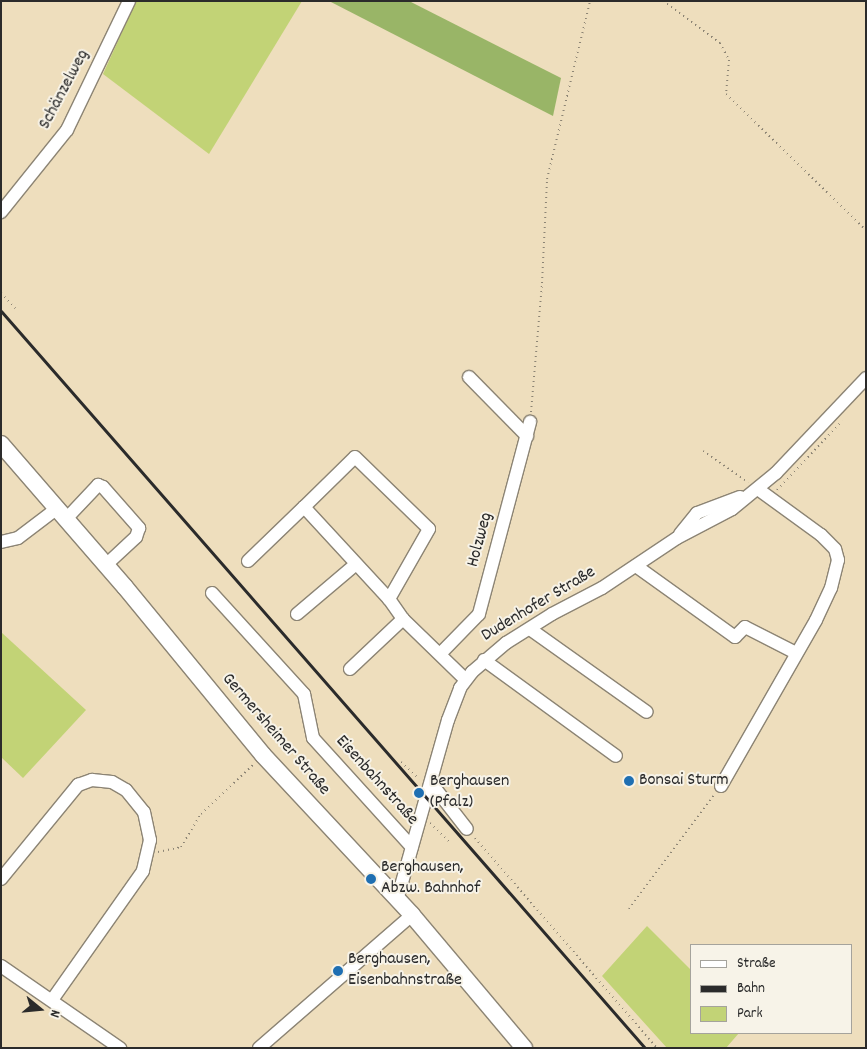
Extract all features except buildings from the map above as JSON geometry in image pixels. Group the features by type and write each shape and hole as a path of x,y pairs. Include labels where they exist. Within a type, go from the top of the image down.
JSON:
{"main road":[{"name":"Germersheimer Straße","path":"1,444 106,565 263,755 412,915 524,1048"}],"street":[{"name":"Schänzelweg","path":"1,212 68,130 129,1"},
{"path":"470,378 526,436"},
{"name":"Dudenhofer Straße","path":"397,900 448,720 465,679 484,660 530,628 636,566 678,538 732,509 758,489 866,378"},
{"name":"Holzweg","path":"441,653 479,614 530,422"},
{"path":"248,561 355,457 430,529 389,599"},
{"path":"1,542 18,538 61,514 100,485 139,528 138,534 106,565"},
{"path":"721,786 826,599 838,560 834,549 821,535 758,489"},
{"path":"304,507 355,565 389,599 403,619 441,653 465,679"},
{"path":"297,614 355,565"},
{"path":"636,566 735,637 745,627 796,653"},
{"name":"Eisenbahnstraße","path":"212,594 304,694 313,738 412,847"},
{"path":"350,669 403,619"},
{"path":"530,628 646,712"},
{"path":"484,660 616,756"},
{"path":"1,879 69,793 92,780 112,782 136,801 149,825 149,854 135,886 52,1000"},
{"path":"431,783 467,829"},
{"path":"259,1048 412,915"},
{"path":"1,966 120,1048"},
{"path":"98,1048 104,1036"}],"path":[{"path":"530,422 542,283 547,179 590,1"},
{"path":"663,1 720,43 729,60 726,94 866,230"},
{"path":"1,293 15,308"},
{"path":"770,497 807,462 844,419"},
{"path":"703,451 758,489"},
{"path":"149,854 180,847 201,814 263,755"},
{"path":"401,762 415,778 431,783"},
{"path":"629,909 721,786"},
{"path":"420,820 434,825 450,842"},
{"path":"467,829 657,1048"}],"green space":[{"path":"136,1 302,1 209,154 103,74"},
{"path":"329,1 409,1 561,78 553,116"},
{"path":"1,632 86,710 23,778 1,757"},
{"path":"647,926 690,969 690,1034 738,1034 726,1048 667,1048 602,976"}],"railway":[{"path":"1,311 645,1048"}],"place":[{"name":"Bonsai Sturm","path":"629,781"},
{"name":"Berghausen (Pfalz)","path":"419,793"},
{"name":"Berghausen, Abzw. Bahnhof","path":"371,879"},
{"name":"Berghausen, Eisenbahnstraße","path":"338,971"}]}
